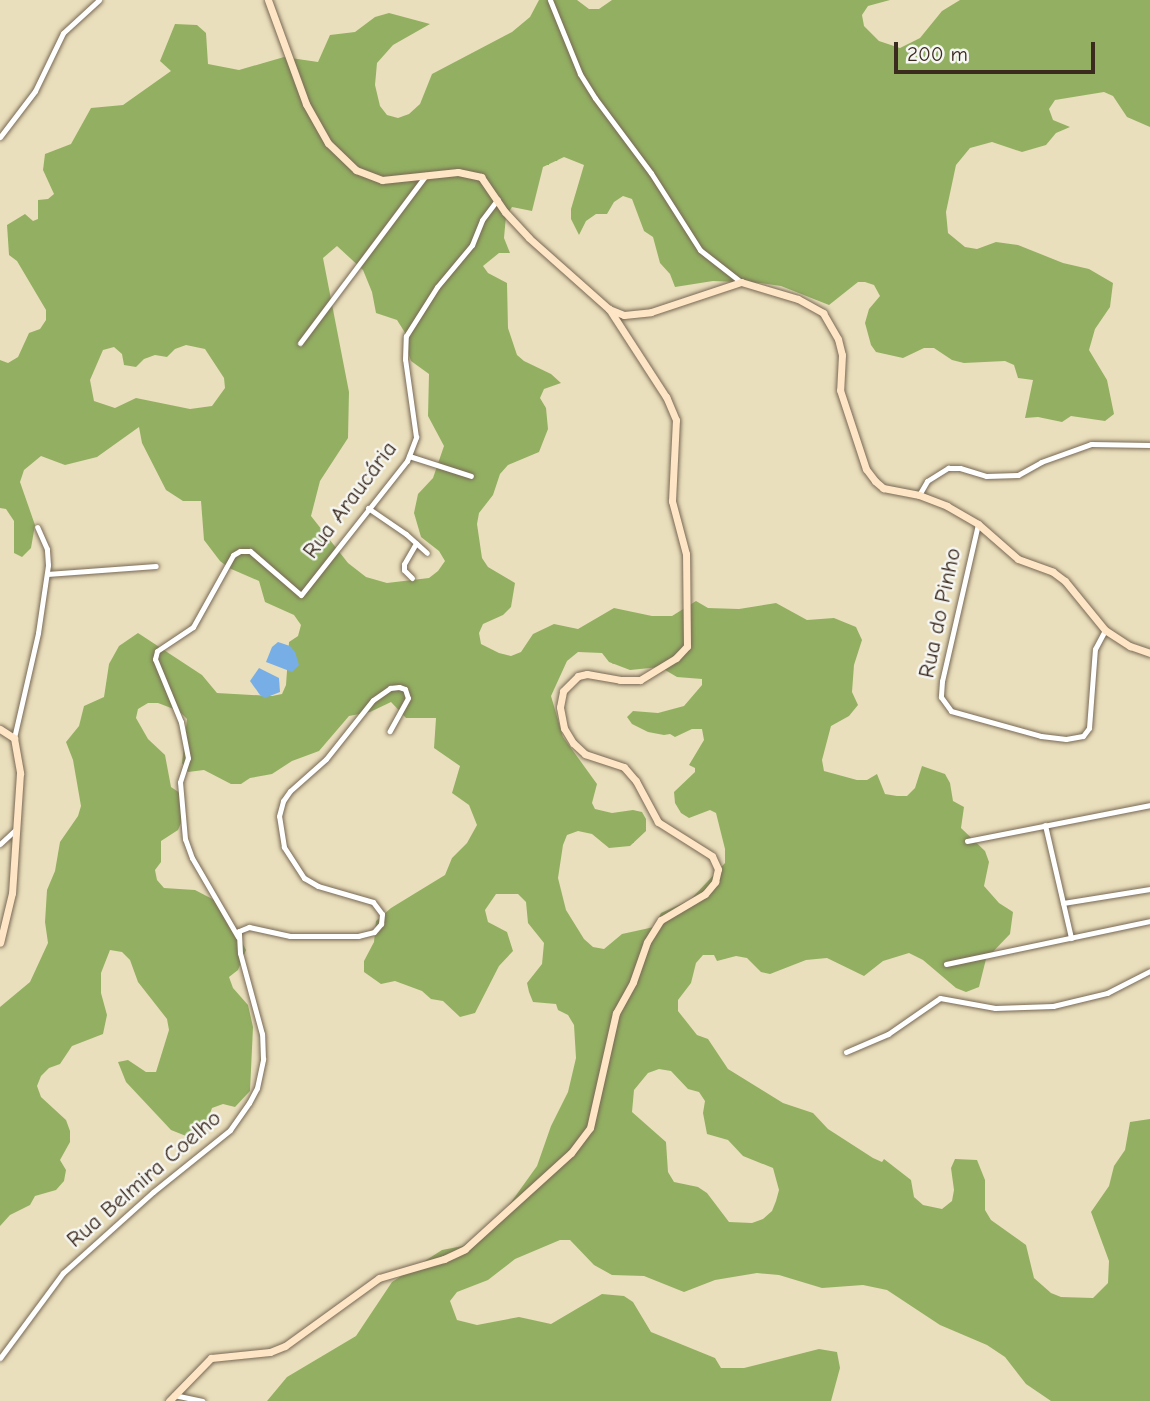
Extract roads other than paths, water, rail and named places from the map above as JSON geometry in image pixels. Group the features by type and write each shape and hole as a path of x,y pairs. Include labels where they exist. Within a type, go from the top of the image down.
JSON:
{"street":[{"path":"0,137 35,91 64,33 99,0"},
{"path":"172,1398 211,1358 270,1352 285,1346 379,1278 443,1259 465,1249 571,1153 590,1128 616,1013 633,982 647,942 661,920 705,894 715,882 718,869 712,856 658,822 636,781 624,766 585,754 573,743 564,728 560,707 563,691 578,676 587,674 620,680 640,680 676,658 687,646 686,554 672,501 676,420 666,397 609,309 529,238 488,184 472,174 382,180 350,165 328,144 306,104 268,0"},
{"path":"550,0 575,63 595,98 651,173 700,250 741,282 798,299 822,313 838,339 842,355 840,390 866,469 883,488 919,495 978,524 1018,559 1053,572 1065,581 1105,630 1130,646 1150,653"},
{"path":"300,343 426,176"},
{"name":"Rua Araucária","path":"301,595 409,456 416,437 405,359 406,337 437,287 472,245 482,220 498,199"},
{"path":"609,309 624,315 651,312 741,282"},
{"path":"919,495 927,481 948,468 960,468 986,476 1018,475 1041,462 1091,444 1150,445"},
{"path":"409,456 471,476"},
{"path":"368,508 427,553"},
{"name":"Rua do Pinho","path":"978,524 942,681 941,697 951,711 1049,738 1083,736 1089,728 1093,661 1105,630"},
{"path":"0,943 12,893 19,827 20,766 13,738 38,633 47,574 47,549 37,527"},
{"path":"412,578 404,570 404,564 416,543"},
{"name":"Rua Belmira Coelho","path":"0,1358 63,1273 153,1192 230,1130 257,1088 262,1059 262,1034 238,937 192,858 185,839 180,782 188,758 181,722 155,659 157,651 192,627 233,555 240,551 250,551 301,595"},
{"path":"47,574 156,566"},
{"path":"238,937 239,931 248,927 290,936 358,936 378,929 382,914 373,902 318,886 297,870 284,847 279,816 283,801 326,759 373,700 390,688 399,687 405,690 408,698 390,731"},
{"path":"0,729 13,738"},
{"path":"967,841 1150,805"},
{"path":"1045,825 1071,938"},
{"path":"0,844 19,827"},
{"path":"1063,904 1150,889"},
{"path":"946,964 1150,921"},
{"path":"846,1052 888,1034 940,998 995,1008 1053,1006 1107,993 1150,971"},
{"path":"172,1398 202,1401"}],"water":[{"path":"278,642 290,646 295,652 299,665 292,672 266,662 272,647"},
{"path":"259,668 279,678 280,692 265,698 260,695 250,681"}]}
